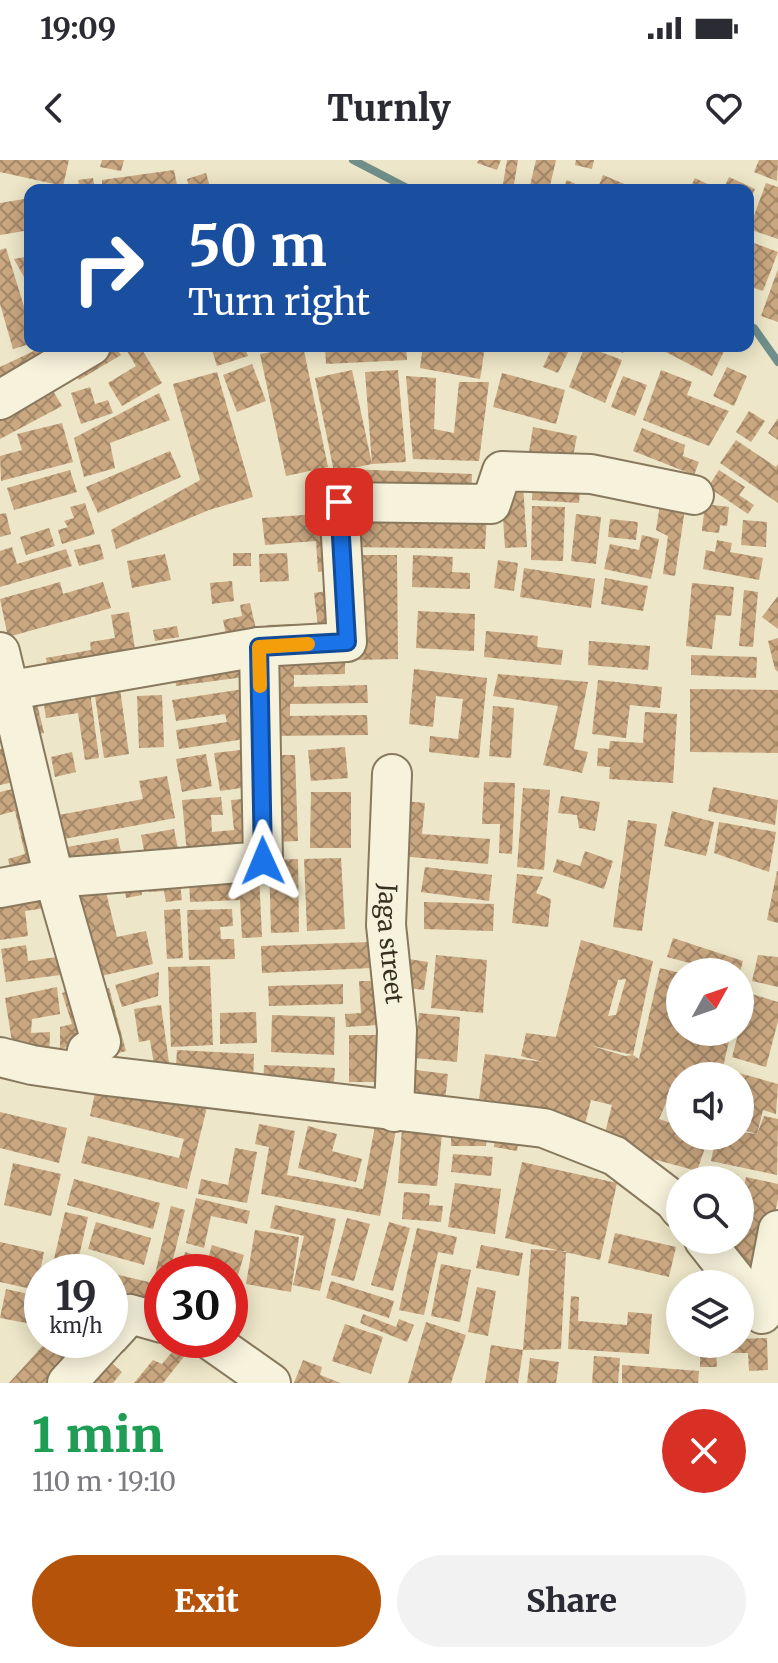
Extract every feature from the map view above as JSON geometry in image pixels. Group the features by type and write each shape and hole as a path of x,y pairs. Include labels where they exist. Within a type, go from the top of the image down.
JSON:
{"street":[{"path":"0,400 81,352"},
{"path":"4,691 259,647 347,642 339,502 491,504 502,471 591,474 694,495"},
{"path":"0,888 54,878 263,861 259,647"},
{"path":"0,652 4,691 101,1042 87,1051 82,1072"},
{"name":"Jaga street","path":"392,774 386,925 397,1030 394,1112"},
{"path":"0,1057 82,1072 544,1128 615,1156 666,1195"},
{"path":"755,1304 778,1230"},
{"path":"715,1254 755,1304"},
{"path":"67,1383 90,1358"},
{"path":"236,1358 271,1383"}],"building":[{"path":"0,160 69,160 63,184 0,172"},
{"path":"102,160 124,160 121,171 100,167"},
{"path":"479,160 501,160 497,170 477,163"},
{"path":"507,160 518,160 514,184 503,184"},
{"path":"536,160 556,160 550,184 530,184"},
{"path":"576,160 594,160 592,169 575,165"},
{"path":"759,160 778,160 777,181 754,172"},
{"path":"174,170 177,184 102,184 102,180"},
{"path":"206,173 209,184 188,184 187,179"},
{"path":"603,175 625,184 599,184"},
{"path":"729,177 744,184 726,184"},
{"path":"93,178 94,184 79,184 78,180"},
{"path":"695,178 708,184 692,184"},
{"path":"766,183 778,187 778,239 754,231 754,215"},
{"path":"24,199 24,231 0,235 0,203"},
{"path":"754,243 778,252 763,291 754,288"},
{"path":"6,248 24,306 24,346 13,349 0,304 0,250"},
{"path":"24,257 24,277 14,259"},
{"path":"778,269 778,322 761,316"},
{"path":"32,352 39,352 46,367 0,388 0,367"},
{"path":"92,352 119,352 121,355 79,380 70,366"},
{"path":"128,352 144,352 162,383 122,406 108,383 136,366"},
{"path":"213,352 246,352 248,356 217,366"},
{"path":"304,352 328,467 286,476 260,354"},
{"path":"325,352 406,352 407,360 326,364"},
{"path":"422,352 484,352 480,379 420,368"},
{"path":"550,352 568,352 558,373 543,367"},
{"path":"583,352 601,352 622,360 605,403 569,387"},
{"path":"666,352 724,352 712,376"},
{"path":"252,364 266,401 237,412 223,375"},
{"path":"727,367 747,376 734,406 713,396"},
{"path":"352,370 372,464 334,472 315,378"},
{"path":"398,370 406,462 372,464 365,372"},
{"path":"661,370 692,382 687,395 729,411 709,446 643,420"},
{"path":"217,372 253,497 209,510 116,549 111,530 200,480 173,384"},
{"path":"502,373 565,390 556,424 493,407"},
{"path":"406,376 436,378 434,429 454,433 459,382 489,382 479,461 413,459"},
{"path":"623,376 647,385 635,416 611,407"},
{"path":"49,384 62,406 0,439 0,411"},
{"path":"90,387 95,404 108,400 113,413 81,424 71,393"},
{"path":"159,393 170,420 110,443 115,468 84,477 74,438"},
{"path":"749,411 765,421 751,442 736,432"},
{"path":"778,418 778,440 768,433"},
{"path":"62,423 73,462 1,481 0,456 22,450 17,434"},
{"path":"533,427 577,436 572,461 529,452"},
{"path":"642,428 685,445 683,456 699,462 694,475 633,451"},
{"path":"736,440 776,467 778,464 778,503 720,463"},
{"path":"170,451 181,477 98,513 86,487"},
{"path":"347,469 472,474 471,498 356,494"},
{"path":"70,470 77,492 14,510 7,488"},
{"path":"719,470 745,487 739,495 754,505 748,514 708,487"},
{"path":"533,476 581,479 579,503 532,500"},
{"path":"523,484 527,547 505,548 501,486"},
{"path":"661,498 686,502 675,576 663,574 668,536 656,530"},
{"path":"85,503 95,534 62,544 58,530 68,527 64,521 74,518 70,507"},
{"path":"705,504 729,507 727,526 720,525 719,533 702,531"},
{"path":"532,506 565,507 563,561 531,560"},
{"path":"6,513 11,534 0,537 0,514"},
{"path":"331,513 336,570 318,572 316,541 265,545 262,518"},
{"path":"487,513 485,549 350,547 349,518"},
{"path":"576,514 601,517 596,564 571,561"},
{"path":"610,519 638,522 636,540 608,537"},
{"path":"743,520 767,522 766,547 741,545"},
{"path":"49,528 55,546 26,555 20,537"},
{"path":"642,535 659,539 651,579 604,569 610,544 639,550"},
{"path":"717,540 732,543 730,552 763,558 759,580 703,569 706,550 715,552"},
{"path":"100,544 104,559 79,566 74,550"},
{"path":"12,547 17,564 66,549 72,566 0,587 0,551"},
{"path":"233,553 251,553 251,566 233,566"},
{"path":"287,553 289,581 260,582 259,554"},
{"path":"165,554 171,580 132,588 127,561"},
{"path":"352,555 397,555 398,659 353,660"},
{"path":"413,555 453,557 452,572 470,573 470,589 412,587"},
{"path":"498,560 518,563 514,591 494,588"},
{"path":"524,568 595,579 591,608 520,597"},
{"path":"605,578 648,586 643,611 601,604"},
{"path":"232,581 234,601 212,604 210,583"},
{"path":"60,582 63,594 103,582 111,608 8,637 0,599"},
{"path":"692,583 734,587 731,616 716,615 712,649 686,646"},
{"path":"334,590 339,633 319,635 314,593"},
{"path":"744,590 758,592 753,647 739,646"},
{"path":"778,596 778,629 762,617"},
{"path":"250,603 258,638 228,644 223,620 242,616 240,605"},
{"path":"418,611 475,614 474,651 416,648"},
{"path":"129,612 137,661 49,676 46,658 91,650 90,642 115,638 111,615"},
{"path":"297,624 298,639 267,640 267,625"},
{"path":"177,626 179,637 155,641 153,630"},
{"path":"486,631 538,636 537,647 563,650 561,665 484,657"},
{"path":"778,638 778,672 768,641"},
{"path":"589,641 650,646 648,670 588,665"},
{"path":"345,648 345,674 294,675 294,687 367,685 368,703 290,704 290,716 367,715 368,735 268,736 266,649"},
{"path":"691,655 757,657 756,678 691,675"},
{"path":"249,659 252,676 176,686 174,668"},
{"path":"414,669 487,678 479,758 429,752 430,736 458,739 463,699 436,696 433,727 409,724"},
{"path":"498,674 588,682 574,749 588,752 582,773 543,765 558,706 493,696"},
{"path":"598,680 662,687 660,708 630,705 626,738 592,734"},
{"path":"93,682 120,689 129,754 104,758"},
{"path":"89,684 99,758 85,760 78,713 46,718 42,691"},
{"path":"250,688 257,737 179,749 176,730 227,722 225,714 176,721 172,700"},
{"path":"690,689 778,690 778,753 690,752"},
{"path":"35,695 44,733 28,737 19,699"},
{"path":"162,695 164,747 139,748 137,696"},
{"path":"493,706 514,708 511,758 489,756"},
{"path":"645,712 677,714 673,783 609,779 610,767 597,766 598,748 609,749 610,741 643,743"},
{"path":"15,746 23,780 0,785 0,749"},
{"path":"345,747 348,778 311,781 308,750"},
{"path":"250,749 255,786 220,791 214,753"},
{"path":"72,752 76,772 55,777 51,757"},
{"path":"206,754 212,786 182,792 176,759"},
{"path":"271,755 295,755 298,841 274,842"},
{"path":"167,776 175,818 64,839 59,815 143,799 139,781"},
{"path":"484,782 515,783 512,854 499,853 500,824 482,824"},
{"path":"29,785 49,874 13,882 8,859 25,854 15,811 0,815 0,792"},
{"path":"713,787 778,800 775,825 708,811"},
{"path":"523,788 550,790 544,870 517,867"},
{"path":"311,792 351,792 351,848 310,848"},
{"path":"561,796 600,802 595,831 579,828 577,815 558,813"},
{"path":"221,797 223,815 211,815 212,832 234,830 231,800 256,798 262,858 188,865 182,800"},
{"path":"404,801 425,803 422,834 490,839 488,864 400,856"},
{"path":"672,811 714,822 706,856 664,846"},
{"path":"628,820 657,824 642,931 613,927"},
{"path":"719,822 776,832 769,872 714,853"},
{"path":"174,829 179,854 146,860 141,835"},
{"path":"118,838 123,861 65,871 61,848"},
{"path":"585,851 613,861 604,889 553,872 557,859 580,866"},
{"path":"341,858 345,929 307,931 304,859"},
{"path":"298,859 299,932 271,933 269,860"},
{"path":"425,867 492,875 489,901 421,892"},
{"path":"778,871 778,923 767,920"},
{"path":"259,874 262,937 242,938 240,900 190,902 189,876"},
{"path":"517,874 543,877 536,893 551,899 548,927 512,923"},
{"path":"179,876 182,900 166,902 164,891 149,892 147,879"},
{"path":"140,880 142,895 126,898 124,882"},
{"path":"104,884 117,937 146,931 153,964 88,979 68,892"},
{"path":"50,888 53,907 25,911 28,936 0,940 0,894"},
{"path":"424,902 494,904 493,931 424,929"},
{"path":"180,909 183,958 167,959 164,910"},
{"path":"232,909 233,926 220,927 221,939 234,939 235,959 189,960 187,910"},
{"path":"673,938 734,958 671,958 667,957"},
{"path":"581,940 653,961 633,1055 639,1059 660,968 666,970 666,1046 728,1046 724,1062 666,1062 666,1103 659,1119 666,1121 666,1150 704,1150 699,1166 679,1166 602,1145 612,1105 591,1100 585,1124 536,1110 542,1108 479,1099 485,1054 543,1062 521,1056 526,1033 556,1037","holes":["626,979 616,1015 608,1016 618,980","589,1045 633,1055 625,1056"]},
{"path":"371,942 372,968 262,973 261,946"},
{"path":"26,945 28,961 65,956 68,974 6,982 1,949"},
{"path":"436,955 487,960 483,1013 431,1008"},
{"path":"758,955 778,957 778,987 754,981"},
{"path":"402,958 428,962 424,990 399,987"},
{"path":"210,966 213,1045 171,1047 168,967"},
{"path":"159,972 158,996 122,1007 115,985"},
{"path":"359,981 376,981 378,1025 346,1027 345,1014 361,1013"},
{"path":"343,984 343,1004 269,1006 268,986"},
{"path":"57,987 60,1014 32,1019 31,1033 50,1032 49,1055 13,1048 5,998"},
{"path":"77,988 93,1039 60,1049 60,1027 72,1024 62,993"},
{"path":"109,988 126,1051 108,1056 90,993"},
{"path":"754,995 778,1002 778,1021 766,1067 732,1057 735,1046 754,1046"},
{"path":"161,1005 169,1063 154,1065 150,1040 139,1042 134,1009"},
{"path":"256,1012 257,1043 220,1044 220,1013"},
{"path":"419,1013 460,1017 457,1062 415,1058"},
{"path":"272,1015 335,1017 334,1055 271,1052"},
{"path":"349,1035 385,1035 385,1082 349,1082"},
{"path":"177,1050 254,1054 253,1084 175,1080"},
{"path":"264,1065 335,1068 333,1093 263,1089"},
{"path":"408,1069 448,1074 445,1100 405,1094"},
{"path":"754,1077 778,1084 776,1114 763,1110 757,1134 754,1133"},
{"path":"98,1080 207,1107 187,1189 81,1163 88,1136 179,1158 184,1139 90,1116"},
{"path":"0,1112 67,1128 59,1163 0,1148"},
{"path":"764,1116 778,1119 777,1175 754,1170 754,1166 711,1161 713,1150 754,1150 754,1134 757,1134"},
{"path":"259,1124 295,1131 287,1175 363,1189 375,1126 396,1130 380,1216 261,1194 269,1147 255,1144"},
{"path":"308,1126 337,1134 332,1151 362,1159 356,1182 298,1168"},
{"path":"451,1128 487,1129 486,1146 451,1146"},
{"path":"402,1129 442,1133 437,1186 398,1183"},
{"path":"495,1134 519,1138 517,1151 494,1147"},
{"path":"235,1148 257,1152 247,1203 198,1194 201,1179 228,1185"},
{"path":"453,1154 493,1157 491,1176 451,1172"},
{"path":"522,1162 617,1183 600,1260 505,1238"},
{"path":"13,1163 61,1174 51,1216 4,1205"},
{"path":"74,1179 160,1203 153,1229 67,1205"},
{"path":"754,1179 778,1184 778,1199 763,1269 728,1261 729,1254 754,1254"},
{"path":"455,1183 501,1189 495,1234 448,1227"},
{"path":"404,1192 430,1194 429,1205 443,1206 441,1222 402,1219"},
{"path":"196,1198 250,1211 247,1224 211,1216 204,1248 186,1243"},
{"path":"275,1205 336,1219 320,1291 293,1285 304,1236 270,1228"},
{"path":"171,1206 185,1210 174,1254 160,1254"},
{"path":"65,1212 88,1217 80,1254 55,1254"},
{"path":"347,1218 370,1224 354,1281 331,1275"},
{"path":"96,1222 151,1238 147,1254 144,1254 144,1265 128,1260 128,1254 106,1254 88,1249"},
{"path":"389,1222 410,1228 393,1291 371,1285"},
{"path":"417,1228 457,1237 453,1255 438,1252 424,1315 399,1310"},
{"path":"255,1230 299,1237 291,1292 248,1284"},
{"path":"615,1233 666,1245 666,1254 674,1254 666,1276 608,1263"},
{"path":"0,1242 44,1252 24,1254 24,1287 0,1282"},
{"path":"212,1245 241,1254 209,1254"},
{"path":"481,1245 523,1253 519,1276 476,1268"},
{"path":"531,1249 566,1251 561,1349 523,1350"},
{"path":"441,1264 471,1270 460,1322 431,1316"},
{"path":"128,1277 144,1281 144,1306 128,1302"},
{"path":"331,1281 394,1301 389,1318 326,1298"},
{"path":"477,1287 496,1291 488,1336 468,1332"},
{"path":"6,1289 24,1293 24,1323 0,1318"},
{"path":"571,1296 579,1297 578,1321 627,1325 628,1312 652,1314 649,1354 568,1349"},
{"path":"363,1314 396,1327 399,1319 414,1325 407,1342 360,1323"},
{"path":"426,1322 466,1335 451,1383 408,1383"},
{"path":"345,1324 383,1337 371,1374 332,1361"},
{"path":"754,1338 767,1338 768,1370 749,1371 748,1358 754,1358"},
{"path":"491,1345 523,1350 518,1383 485,1383"},
{"path":"594,1356 620,1358 618,1383 592,1383"},
{"path":"32,1358 77,1358 54,1383 9,1383"},
{"path":"99,1358 106,1358 122,1372 113,1383 77,1383"},
{"path":"167,1358 183,1358 163,1383 134,1383 153,1360 162,1364"},
{"path":"530,1358 559,1362 556,1383 527,1383"},
{"path":"700,1358 716,1358 717,1367 700,1367"},
{"path":"303,1360 322,1367 320,1375 341,1383 294,1383"},
{"path":"622,1365 699,1371 698,1383 622,1383"}],"waterway":[{"path":"353,160 399,184"},
{"path":"754,328 778,362"}],"slow traffic":[{"path":"260,686 259,647 308,644"}],"route":[{"path":"263,861 259,647 347,642 339,502"}]}
